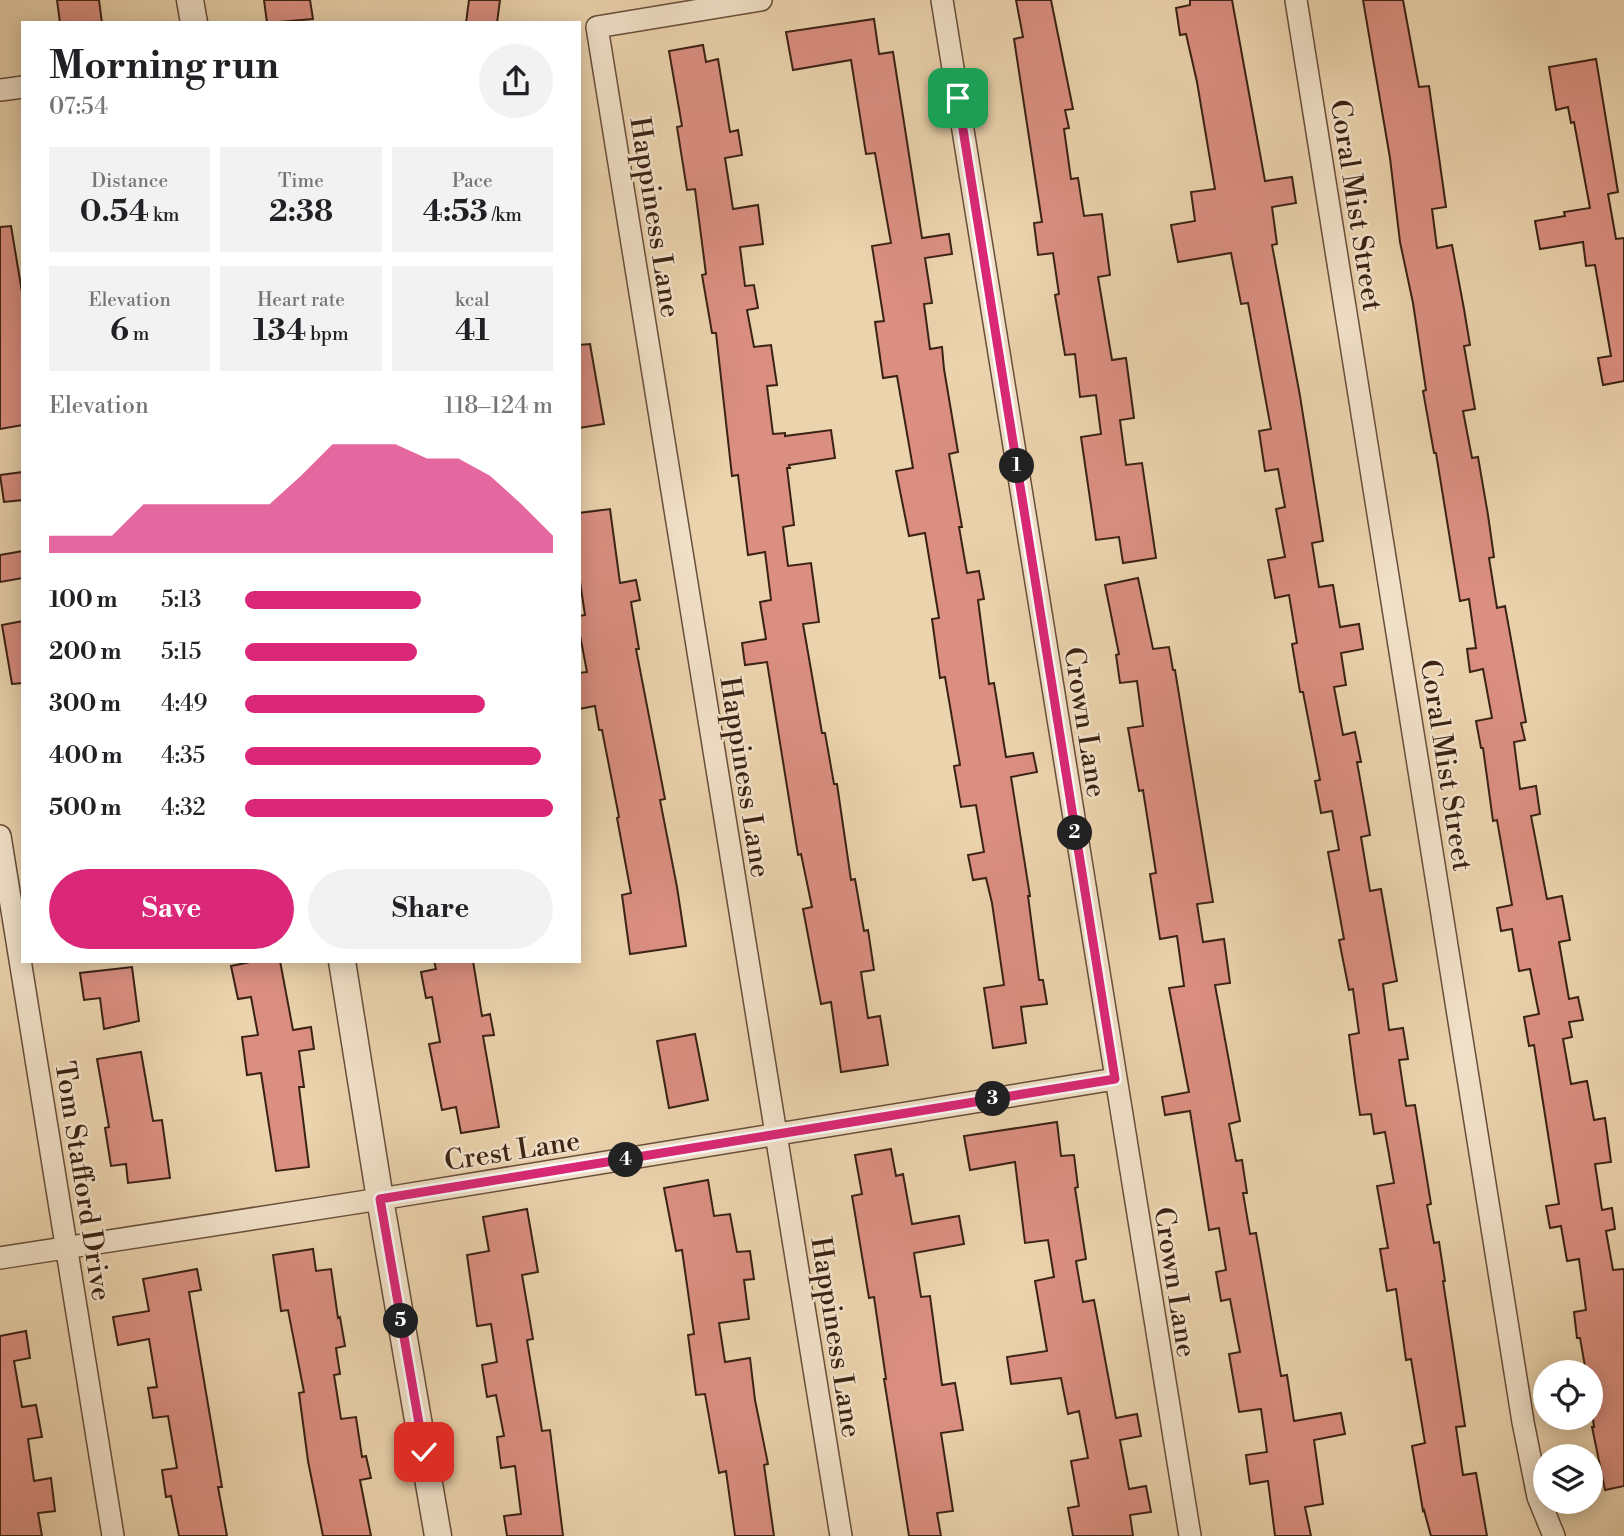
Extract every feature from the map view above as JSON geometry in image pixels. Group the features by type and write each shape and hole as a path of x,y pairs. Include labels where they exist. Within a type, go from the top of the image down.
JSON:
{"street":[{"path":"190,0 194,21"},
{"name":"Happiness Lane","path":"761,0 597,27 841,1536"},
{"name":"Crown Lane","path":"942,0 1189,1536"},
{"name":"Coral Mist Street","path":"1296,0 1523,1422 1538,1497 1554,1536"},
{"path":"0,90 21,87"},
{"name":"Tom Stafford Drive","path":"0,836 113,1536"},
{"path":"342,963 438,1536"},
{"name":"Crest Lane","path":"0,1258 1115,1079"}],"building":[{"path":"57,0 99,0 102,21 60,21"},
{"path":"264,0 310,0 313,19 267,21"},
{"path":"469,0 500,0 497,21 466,21"},
{"path":"1016,0 1051,0 1073,109 1065,110 1069,128 1064,129 1071,179 1078,178 1084,216 1102,214 1110,275 1098,277 1112,360 1126,358 1134,418 1120,420 1126,465 1142,463 1156,558 1123,563 1119,537 1096,540 1081,437 1101,434 1096,395 1080,397 1075,354 1065,355 1055,295 1059,294 1053,253 1038,255 1034,223 1042,222 1014,39 1023,37"},
{"path":"1190,0 1232,0 1265,181 1292,177 1296,203 1272,207 1277,244 1272,245 1323,541 1312,543 1319,587 1333,585 1340,627 1359,624 1363,649 1341,653 1346,685 1334,687 1343,735 1355,732 1361,762 1357,762 1370,835 1361,837 1370,891 1381,889 1397,981 1383,984 1389,1030 1403,1028 1408,1059 1399,1060 1406,1106 1415,1105 1431,1204 1427,1205 1434,1243 1439,1242 1465,1426 1456,1427 1463,1475 1476,1473 1487,1536 1431,1536 1423,1511 1412,1446 1425,1443 1411,1359 1406,1360 1396,1289 1387,1291 1380,1249 1388,1248 1377,1186 1394,1183 1385,1132 1374,1134 1371,1114 1360,1115 1349,1035 1359,1033 1353,989 1349,990 1339,940 1344,939 1328,852 1339,850 1332,811 1321,813 1315,781 1320,780 1292,644 1297,643 1289,595 1275,598 1268,560 1285,557 1276,509 1285,507 1278,469 1265,471 1259,431 1271,429 1248,303 1241,304 1231,253 1178,262 1171,225 1195,221 1191,192 1215,189 1197,82 1186,34 1180,35 1176,8 1190,5"},
{"path":"1363,0 1403,0 1419,87 1429,86 1446,207 1432,209 1437,248 1452,245 1470,345 1464,346 1475,409 1463,411 1472,458 1478,457 1494,557 1489,558 1497,608 1505,606 1526,722 1521,723 1525,740 1514,742 1520,789 1536,786 1540,814 1531,816 1547,899 1562,896 1570,940 1559,942 1569,999 1578,997 1583,1020 1569,1022 1572,1037 1563,1039 1571,1084 1587,1081 1594,1120 1605,1118 1611,1162 1595,1164 1602,1210 1612,1208 1615,1229 1606,1231 1613,1270 1624,1269 1624,1486 1605,1490 1603,1444 1596,1444 1593,1430 1603,1430 1603,1360 1584,1360 1580,1338 1577,1338 1574,1312 1586,1310 1579,1259 1567,1261 1561,1226 1550,1228 1546,1206 1559,1204 1534,1045 1529,1046 1524,1017 1539,1014 1530,969 1519,971 1512,929 1501,931 1497,908 1512,905 1497,820 1493,821 1483,748 1476,721 1492,718 1483,669 1470,672 1467,649 1476,648 1469,599 1460,601 1423,391 1426,390 1413,303 1400,242 1390,158"},
{"path":"874,19 879,54 893,52 922,238 949,234 952,254 925,258 932,303 924,304 930,349 942,347 958,452 949,454 962,527 959,527 967,573 979,571 984,599 978,600 989,684 994,683 1006,757 1033,753 1037,772 1011,777 1030,896 1039,980 1043,980 1047,1004 1021,1007 1026,1043 993,1048 984,988 1004,985 986,878 973,880 968,855 984,852 976,805 961,807 954,766 960,765 945,677 940,678 932,619 939,618 925,533 909,536 896,471 913,468 897,376 883,378 875,322 884,321 872,246 891,243 875,153 866,154 851,60 793,70 786,32"},
{"path":"703,45 706,62 718,59 730,132 738,130 742,155 725,158 733,209 758,205 763,244 740,247 745,286 754,285 758,308 747,310 754,347 771,345 777,385 767,386 773,434 785,433 785,436 831,430 835,458 789,465 790,468 787,468 794,525 783,527 788,566 811,563 819,622 803,624 822,733 825,733 834,784 837,784 851,880 855,879 864,931 868,930 874,970 861,972 868,1018 880,1016 888,1065 841,1072 831,1002 821,1004 803,909 812,907 801,854 798,855 767,662 745,665 742,643 766,639 760,602 771,600 765,552 748,555 738,475 732,476 716,333 712,333 702,275 706,274 695,189 687,190 677,127 682,126 669,51"},
{"path":"1596,59 1618,192 1608,194 1616,239 1624,238 1624,381 1603,385 1598,358 1611,356 1595,265 1586,266 1583,242 1540,249 1535,221 1590,208 1574,122 1571,123 1568,107 1556,110 1549,67"},
{"path":"11,226 21,286 21,425 0,429 0,227"},
{"path":"590,344 604,424 581,428 581,345"},
{"path":"21,472 21,500 4,502 0,475"},
{"path":"610,509 620,583 636,580 640,600 631,602 639,649 636,649 665,799 660,800 686,946 630,954 622,895 631,893 602,730 599,730 595,706 581,709 581,673 587,672 581,640 581,616 585,615 581,588 581,513"},
{"path":"21,551 21,578 0,582 0,555"},
{"path":"1138,578 1153,649 1169,647 1175,670 1213,902 1197,904 1203,942 1224,939 1230,983 1215,985 1240,1121 1229,1124 1236,1161 1242,1160 1247,1193 1243,1193 1250,1234 1256,1233 1281,1376 1287,1375 1294,1421 1341,1413 1345,1434 1314,1440 1323,1504 1305,1507 1311,1536 1275,1536 1268,1481 1250,1484 1246,1455 1267,1452 1261,1409 1239,1412 1229,1354 1240,1352 1230,1299 1221,1301 1216,1272 1226,1270 1219,1228 1209,1230 1190,1111 1165,1115 1162,1097 1189,1092 1169,988 1184,986 1177,936 1160,939 1150,874 1156,873 1143,790 1139,791 1128,728 1143,726 1137,681 1120,683 1116,655 1119,654 1105,585"},
{"path":"21,621 21,683 12,684 2,625"},
{"path":"245,963 280,963 293,1030 311,1027 314,1049 299,1051 304,1087 299,1087 309,1167 276,1171 261,1073 247,1075 242,1037 258,1035 251,997 238,999 231,966"},
{"path":"434,963 473,963 482,1016 490,1014 494,1035 483,1036 499,1127 461,1133 456,1107 442,1110 429,1044 440,1042 432,997 426,998 421,972 436,969"},
{"path":"132,967 139,1021 104,1029 100,998 84,1000 80,973"},
{"path":"695,1034 708,1100 669,1108 657,1041"},
{"path":"141,1052 153,1121 162,1120 170,1178 128,1183 126,1164 111,1166 105,1128 109,1127 97,1059"},
{"path":"1057,1122 1061,1156 1074,1155 1078,1187 1075,1188 1086,1259 1076,1261 1083,1302 1094,1300 1116,1418 1137,1414 1141,1436 1120,1440 1129,1489 1146,1486 1151,1512 1130,1515 1133,1536 1073,1536 1068,1508 1079,1506 1071,1461 1088,1458 1079,1411 1068,1414 1061,1378 1011,1384 1007,1357 1047,1351 1035,1281 1054,1277 1048,1240 1025,1243 1015,1162 970,1170 964,1136"},
{"path":"891,1149 896,1176 903,1174 912,1224 959,1216 964,1244 914,1253 921,1297 930,1296 942,1385 955,1383 963,1430 941,1433 953,1511 937,1513 941,1536 909,1536 874,1297 869,1298 852,1196 862,1194 855,1155"},
{"path":"708,1180 714,1216 730,1214 737,1252 750,1251 754,1279 744,1280 749,1319 719,1323 725,1362 750,1358 755,1400 768,1464 764,1465 774,1536 735,1536 726,1471 719,1473 705,1394 696,1395 688,1335 694,1334 682,1250 676,1251 664,1188"},
{"path":"527,1209 538,1272 522,1275 533,1339 527,1340 542,1431 550,1430 563,1536 507,1536 504,1516 521,1514 515,1466 501,1468 497,1437 504,1436 496,1395 487,1397 482,1365 497,1362 491,1324 477,1326 467,1255 489,1251 483,1217"},
{"path":"313,1249 316,1271 331,1269 345,1346 336,1348 340,1374 334,1375 341,1419 356,1417 362,1457 366,1456 371,1478 360,1480 371,1536 323,1536 308,1461 299,1393 304,1392 288,1310 281,1311 273,1255"},
{"path":"197,1269 201,1290 189,1292 222,1487 218,1487 227,1536 179,1536 171,1496 166,1497 162,1470 177,1468 168,1416 153,1418 148,1388 157,1387 149,1339 118,1345 113,1317 149,1311 143,1279"},
{"path":"26,1331 30,1358 14,1361 22,1407 36,1405 42,1437 28,1439 34,1481 51,1478 55,1511 38,1513 42,1536 0,1536 0,1336"}],"route":[{"path":"424,1452 380,1199 1115,1079 958,98"}]}
